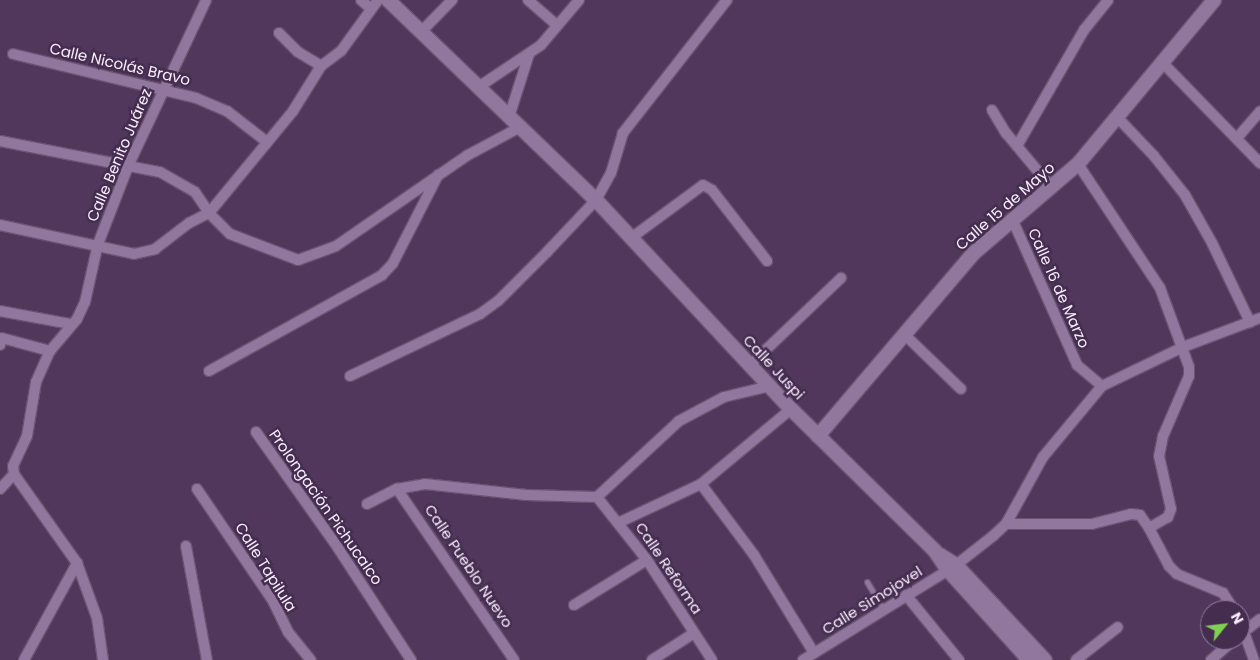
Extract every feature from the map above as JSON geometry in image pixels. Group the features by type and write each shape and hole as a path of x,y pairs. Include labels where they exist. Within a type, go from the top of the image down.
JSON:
{"street":[{"name":"Calle Benito Juárez","path":"14,474 13,466 27,436 36,382 50,351 70,324 76,319 85,302 98,244 129,164 206,0"},
{"path":"361,0 370,8"},
{"path":"0,225 98,244 134,254 155,249 209,213 293,111 321,66 341,51 370,8 378,0"},
{"name":"Calle Juspi","path":"388,0 510,114 596,200 791,409 1045,660"},
{"path":"421,32 452,0"},
{"path":"528,0 557,25"},
{"path":"480,86 529,54 578,0"},
{"path":"350,376 480,314 498,301 596,200 611,173 623,133 727,0"},
{"path":"1017,146 1084,30 1108,0"},
{"name":"Calle 15 de Mayo","path":"818,436 974,252 1052,188 1078,164 1214,0"},
{"path":"279,33 298,52 321,66"},
{"name":"Calle Nicolás Bravo","path":"12,54 196,98 227,111 267,142"},
{"path":"510,114 529,54"},
{"path":"1162,62 1260,163"},
{"path":"992,110 1017,146 1052,188"},
{"path":"1237,138 1260,112"},
{"path":"1117,117 1154,156 1184,195 1212,243 1250,322"},
{"path":"0,141 129,164 180,181 196,192 209,213 230,234 298,260 336,246 438,174 522,126"},
{"path":"1078,164 1160,288 1183,347 1189,376 1163,436 1159,456 1171,509 1168,517 1149,528"},
{"path":"208,371 382,275 392,262 438,174"},
{"path":"631,238 703,185 712,190 767,261"},
{"name":"Calle 16 de Marzo","path":"1013,221 1077,364 1102,386"},
{"path":"750,365 841,278"},
{"path":"0,312 70,324"},
{"path":"1227,600 1222,593 1177,574 1169,566 1140,515 1131,514 1092,524 1006,524 1043,457 1102,386 1183,347 1260,318"},
{"path":"904,334 961,389"},
{"path":"0,345 2,338 50,351"},
{"path":"367,504 397,488 425,484 526,495 597,496 680,421 724,397 770,386"},
{"path":"620,522 701,484 791,409"},
{"name":"Prolongación Pichucalco","path":"256,432 411,660"},
{"path":"0,489 14,474 77,563 97,618 103,660"},
{"path":"701,484 754,555 814,653"},
{"name":"Calle Tapilula","path":"197,488 273,601 288,632 311,660"},
{"name":"Calle Pueblo Nuevo","path":"397,488 514,660"},
{"name":"Calle Reforma","path":"597,496 620,522 647,560 712,660"},
{"name":"Calle Simojovel","path":"803,660 952,568 1006,524"},
{"path":"186,546 207,660"},
{"path":"574,605 647,560"},
{"path":"24,660 77,563"},
{"name":"Calle Juspi","path":"952,568 1029,660"},
{"path":"906,596 959,660"},
{"path":"1250,627 1260,619"},
{"path":"1076,660 1118,627"},
{"path":"652,660 694,633"},
{"path":"1211,660 1222,650"}],"lane":[{"path":"867,582 883,609"}]}
